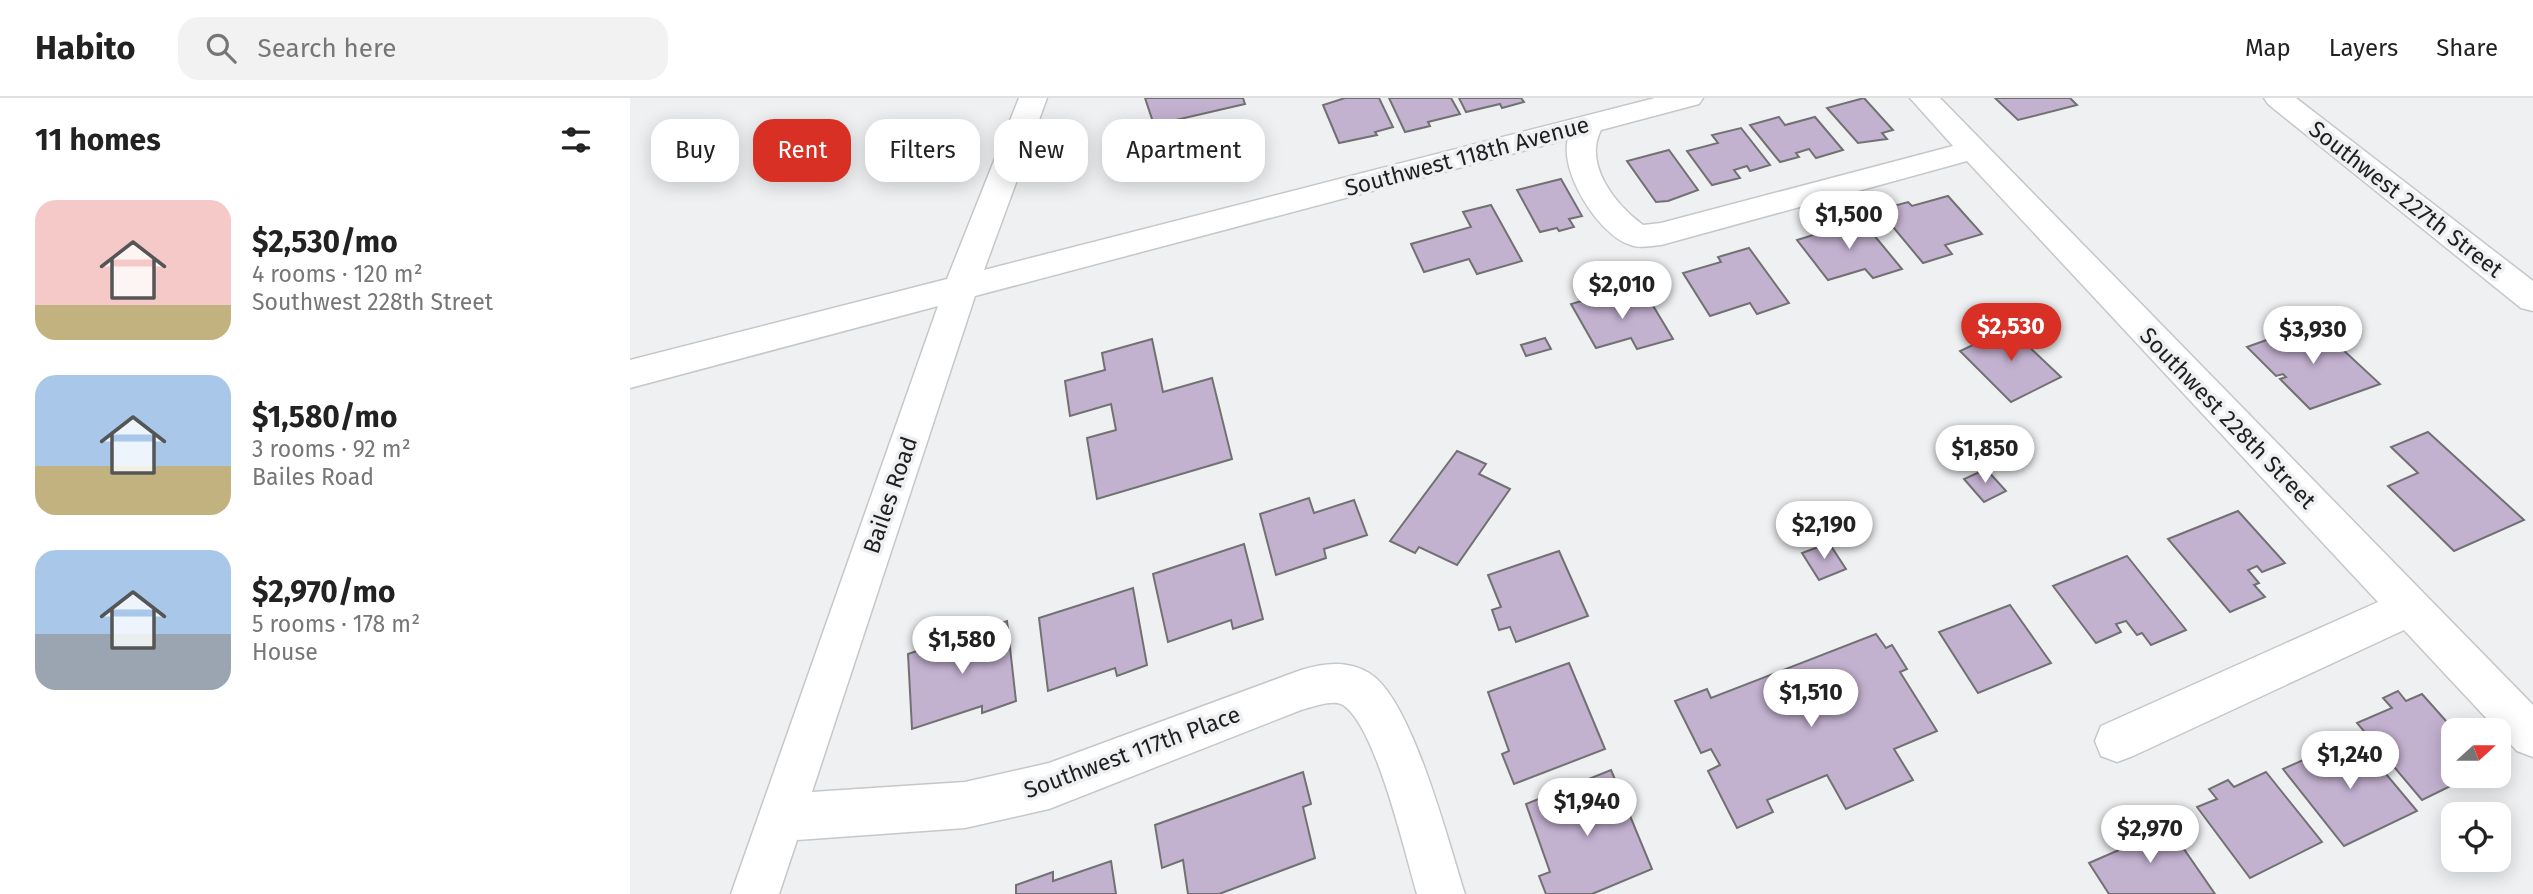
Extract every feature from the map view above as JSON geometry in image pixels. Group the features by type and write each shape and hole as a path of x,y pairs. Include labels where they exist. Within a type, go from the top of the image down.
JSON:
{"street":[{"name":"Bailes Road","path":"755,894 961,287 1034,98"},
{"path":"1573,98 1590,124 1581,143 1580,153 1586,174 1608,210 1637,236 1661,234 1974,150"},
{"name":"Southwest 118th Avenue","path":"630,374 1689,98"},
{"name":"Southwest 228th Street","path":"1924,98 2533,736"},
{"name":"Southwest 227th Street","path":"2278,98 2533,299"},
{"path":"2117,741 2409,608"},
{"name":"Southwest 117th Place","path":"780,818 965,805 1049,786 1301,690 1331,682 1355,688 1371,703 1392,742 1441,894"}],"building":[{"path":"1145,98 1243,98 1245,104 1180,119 1152,119"},
{"path":"1345,98 1379,98 1393,127 1375,132 1377,135 1339,143 1323,105"},
{"path":"1389,98 1451,98 1460,114 1428,122 1430,126 1405,132"},
{"path":"1459,98 1521,98 1524,102 1502,108 1500,104 1466,112"},
{"path":"1864,98 1893,130 1882,133 1887,139 1858,143 1827,108"},
{"path":"1995,98 2070,98 2077,105 2018,120"},
{"path":"1779,117 1785,125 1815,117 1843,150 1816,158 1809,149 1796,153 1799,157 1780,162 1750,125"},
{"path":"1741,128 1770,165 1750,171 1747,166 1734,170 1740,178 1712,185 1687,151 1718,143 1712,135"},
{"path":"1669,150 1698,190 1668,201 1656,202 1627,161"},
{"path":"1561,179 1582,216 1569,219 1574,227 1540,232 1517,190"},
{"path":"1948,196 1982,234 1945,245 1952,254 1923,263 1879,210 1908,202 1912,206"},
{"path":"1491,205 1522,261 1477,274 1469,259 1424,272 1411,244 1471,227 1463,212"},
{"path":"1859,217 1902,269 1873,278 1865,269 1828,280 1797,240 1839,227 1837,224"},
{"path":"1749,248 1789,303 1757,314 1750,303 1710,316 1683,273 1721,262 1718,257"},
{"path":"1643,289 1673,339 1637,349 1631,338 1596,348 1571,304 1602,295 1608,305 1626,300 1623,294"},
{"path":"2314,323 2380,384 2310,409 2280,379 2286,377 2283,374 2276,376 2247,347"},
{"path":"2018,324 2034,339 2025,343 2061,377 2011,402 1960,351"},
{"path":"1545,338 1551,349 1526,356 1521,345"},
{"path":"1152,339 1163,392 1212,378 1232,459 1097,499 1087,438 1116,430 1111,404 1070,416 1065,381 1105,370 1102,353"},
{"path":"2428,432 2524,520 2454,551 2388,486 2418,473 2391,447"},
{"path":"1457,451 1486,464 1479,474 1510,489 1457,565 1419,547 1415,553 1390,541"},
{"path":"1986,469 2006,491 1984,502 1964,479"},
{"path":"1309,498 1314,513 1354,500 1367,535 1324,549 1326,558 1276,575 1260,514"},
{"path":"2238,511 2285,563 2262,572 2257,566 2248,570 2259,583 2254,585 2265,597 2230,612 2168,539"},
{"path":"1829,543 1846,569 1819,580 1802,553"},
{"path":"1244,544 1263,619 1233,629 1231,620 1168,642 1153,574"},
{"path":"1559,551 1588,616 1516,642 1510,627 1499,630 1492,610 1501,607 1488,575"},
{"path":"2127,556 2186,630 2151,645 2142,633 2137,635 2126,621 2116,624 2121,632 2096,643 2053,586"},
{"path":"1133,588 1147,665 1117,676 1115,668 1048,691 1039,618"},
{"path":"2010,605 2051,663 1978,693 1939,632"},
{"path":"1007,621 1016,701 982,713 982,706 912,729 908,654"},
{"path":"1876,634 1886,648 1892,645 1907,669 1900,672 1937,731 1894,749 1913,780 1846,809 1827,775 1767,800 1773,812 1737,828 1708,771 1720,765 1711,749 1701,753 1675,701 1707,689 1711,698"},
{"path":"1569,663 1605,749 1514,784 1502,754 1509,751 1488,692"},
{"path":"2398,691 2406,701 2422,694 2443,718 2441,718 2441,788 2446,788 2422,800 2357,723 2392,708 2383,698"},
{"path":"2355,737 2417,811 2344,846 2283,769"},
{"path":"1611,770 1652,869 1592,894 1546,894 1539,876 1550,872 1526,804"},
{"path":"1303,772 1311,804 1303,807 1315,858 1219,894 1188,894 1183,860 1162,868 1155,825"},
{"path":"2266,772 2322,842 2250,878 2197,807 2217,799 2209,789 2228,780 2234,787"},
{"path":"2138,821 2142,827 2156,821 2161,829 2168,826 2215,894 2109,894 2089,863 2126,847 2115,831"},
{"path":"1111,861 1116,894 1016,894 1016,885 1053,872 1053,881"}]}
